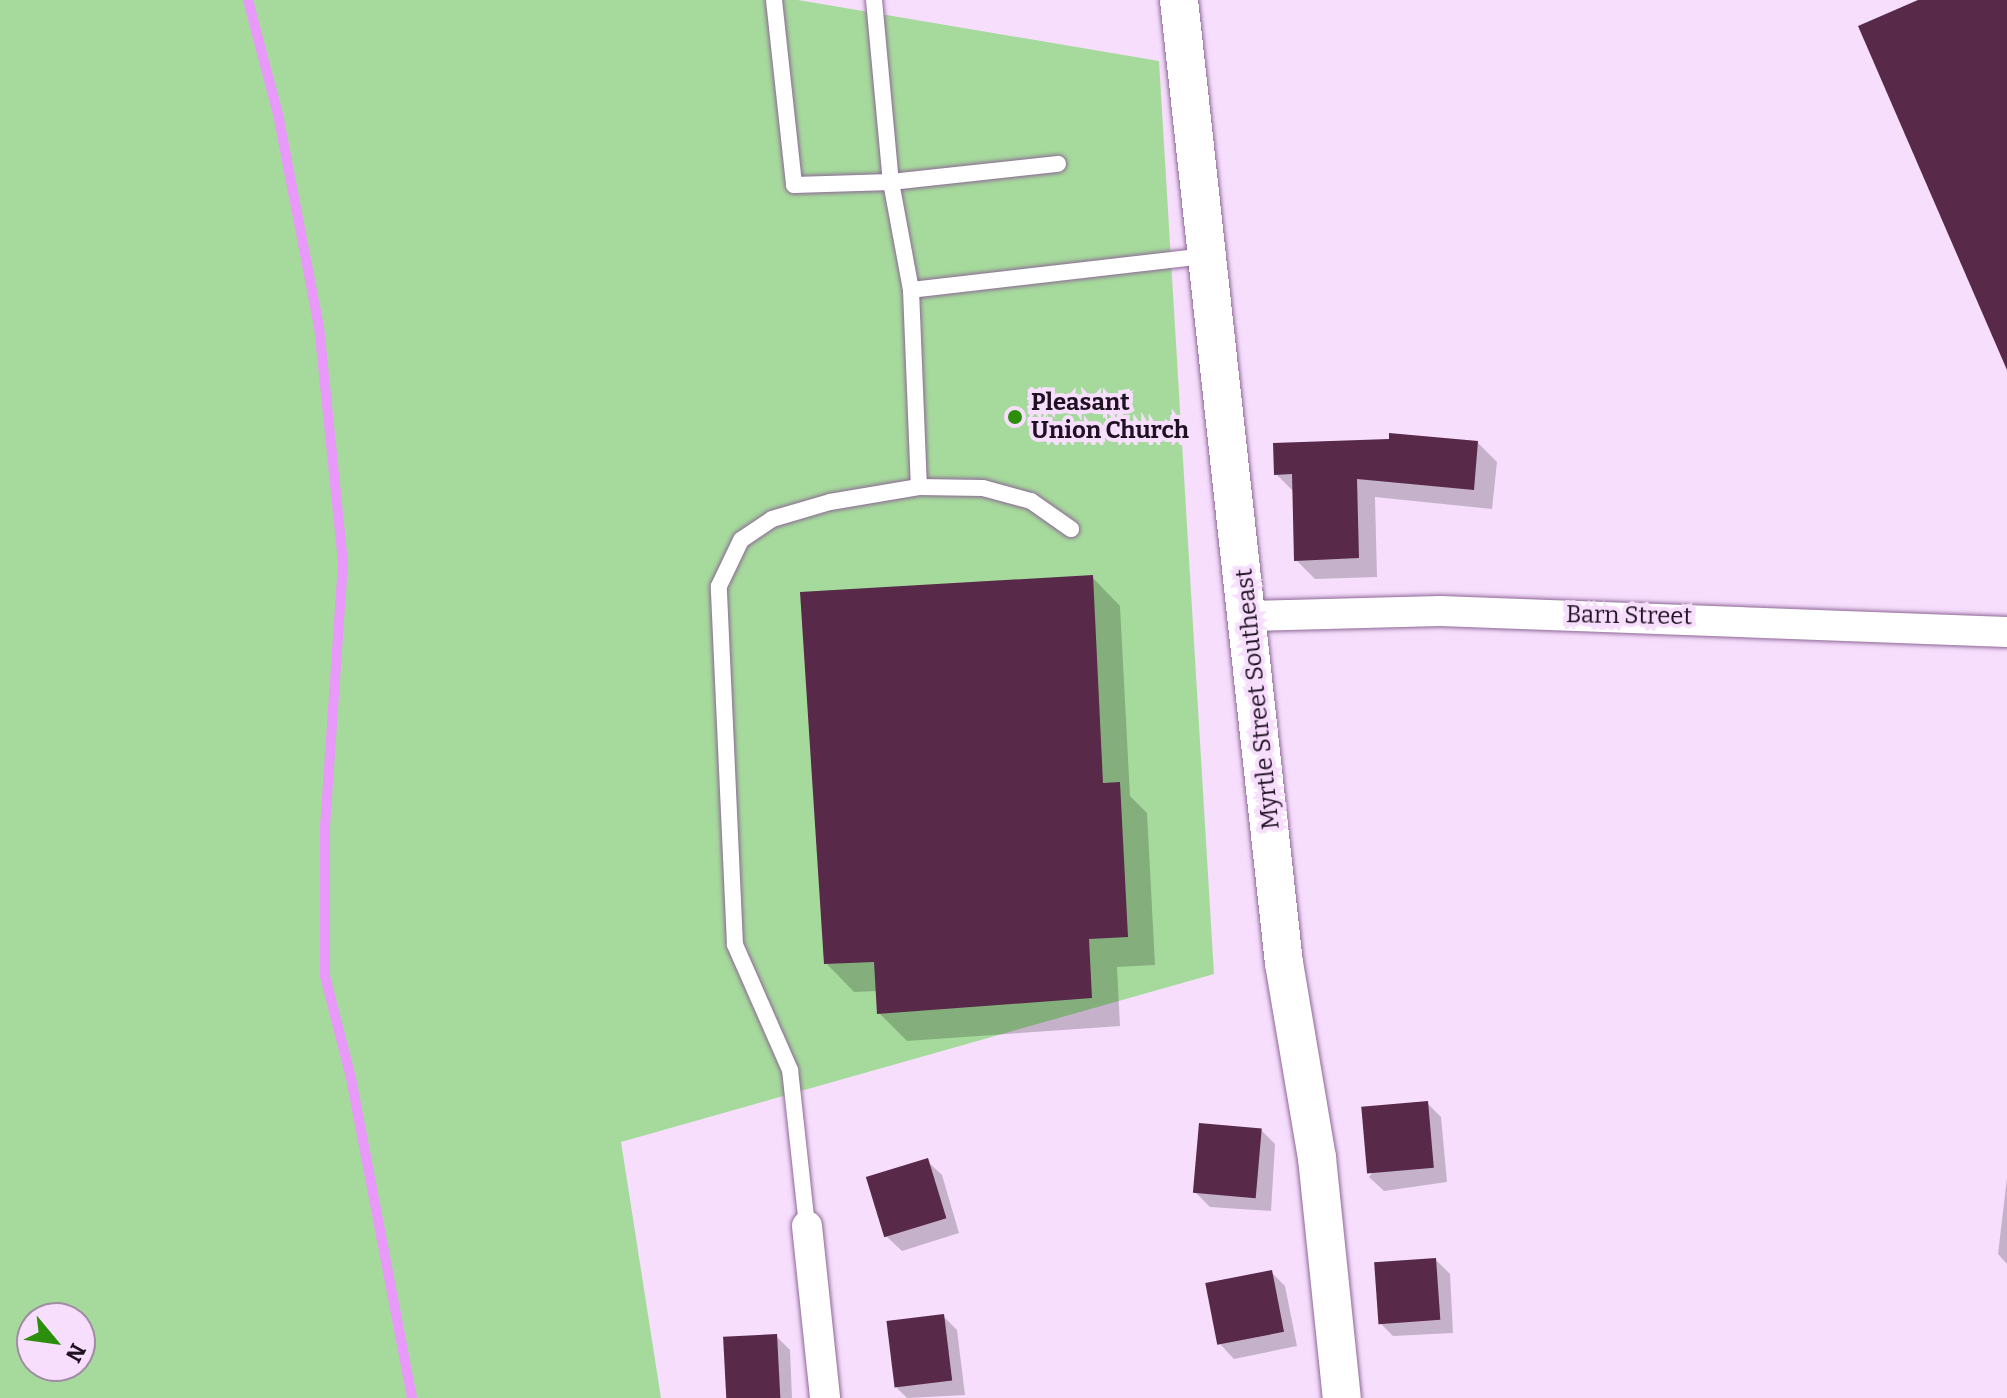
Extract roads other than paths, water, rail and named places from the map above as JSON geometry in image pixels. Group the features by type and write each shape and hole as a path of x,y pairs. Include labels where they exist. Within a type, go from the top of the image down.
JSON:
{"street":[{"name":"Myrtle Street Southeast","path":"1179,0 1250,616 1284,963 1321,1186 1342,1398"},
{"name":"Barn Street","path":"1250,616 1440,611 2007,632"},
{"path":"807,1226 825,1398"}],"lane":[{"path":"774,0 794,185 891,182 1058,164"},
{"path":"874,0 891,182 911,290 919,487"},
{"path":"911,290 1209,256"},
{"path":"807,1226 790,1070 735,945 719,586 741,540 772,519 830,502 919,487 983,488 1019,498 1071,529"}],"waterway":[{"path":"248,0 278,114 319,326 343,563 325,824 325,976 351,1078 412,1398"}],"place":[{"name":"Pleasant Union Church","path":"1015,417"}]}
